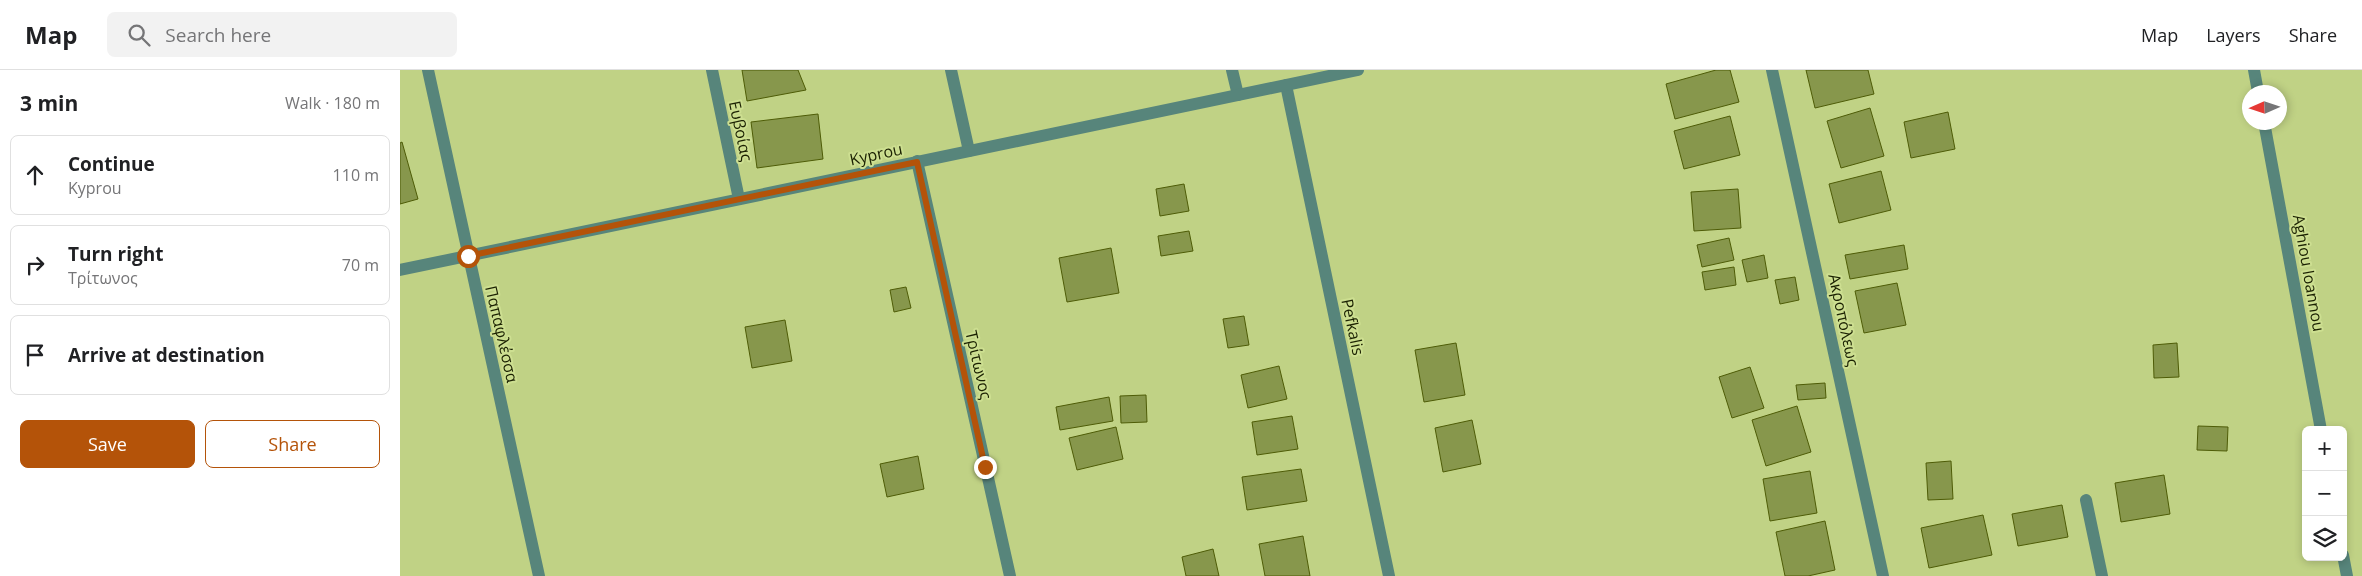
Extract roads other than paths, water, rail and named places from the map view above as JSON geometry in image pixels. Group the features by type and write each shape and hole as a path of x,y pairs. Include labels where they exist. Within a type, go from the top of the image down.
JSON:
{"street":[{"name":"Παπαφλέσσα","path":"428,70 539,576"},
{"name":"Ευβοίας","path":"712,70 739,199"},
{"path":"951,70 969,151"},
{"path":"1232,70 1238,95"},
{"name":"Kyprou","path":"400,270 1358,70"},
{"name":"Ακροπόλεως","path":"1772,70 1883,576"},
{"path":"2254,70 2257,85"},
{"name":"Pefkalis","path":"1286,85 1389,576"},
{"name":"Aghiou Ioannou","path":"2265,130 2320,426"},
{"name":"Τρίτωνος","path":"917,162 1010,576"},
{"path":"2086,500 2102,576"},
{"path":"2344,561 2347,576"}]}
